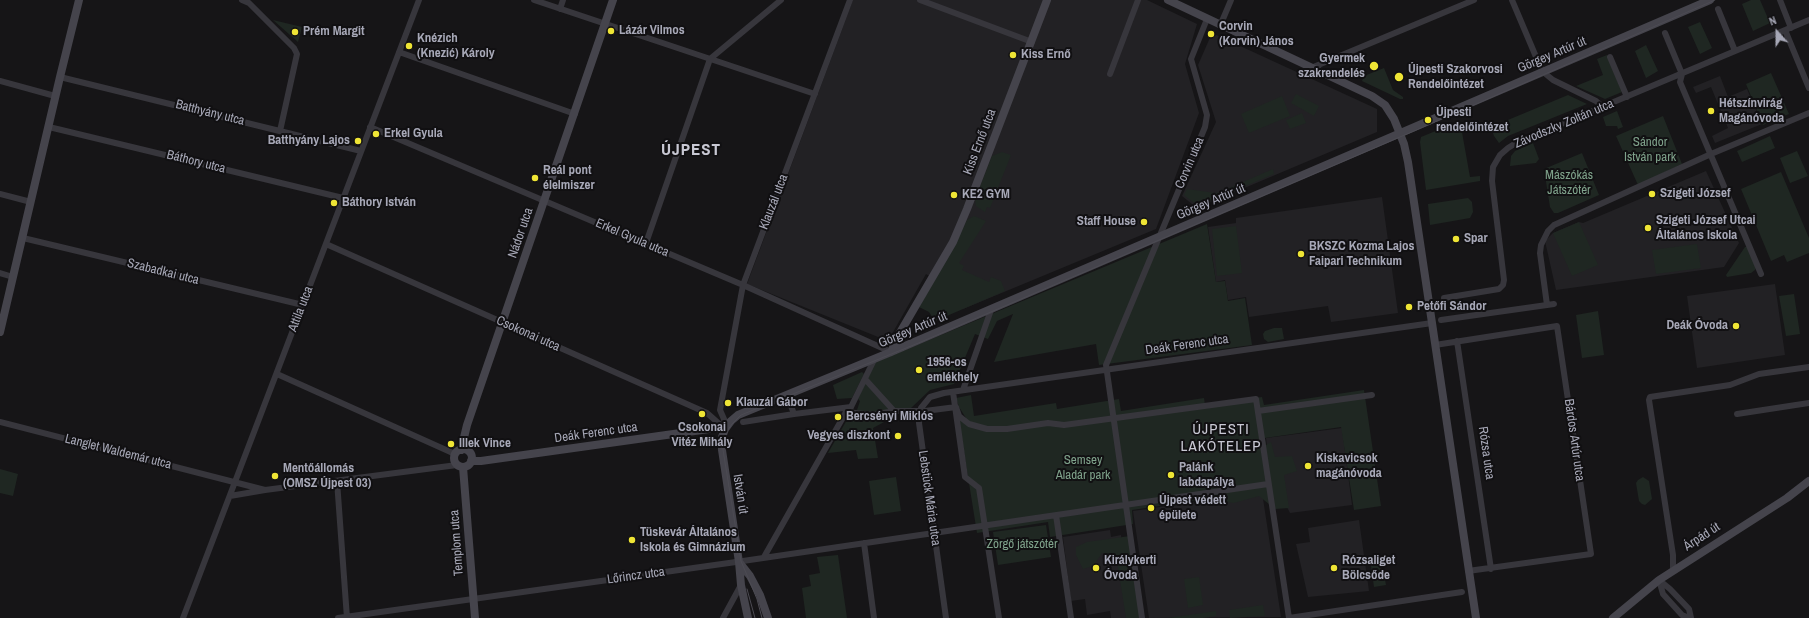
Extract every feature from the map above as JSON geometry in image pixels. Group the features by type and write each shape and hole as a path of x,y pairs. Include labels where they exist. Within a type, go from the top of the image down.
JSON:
{"street":[{"path":"0,332 79,0"},
{"path":"242,0 249,4 289,42 297,54 280,131"},
{"name":"Attila utca","path":"183,618 419,0"},
{"path":"534,0 815,94"},
{"path":"560,9 563,0"},
{"name":"Nádor utca","path":"460,466 454,458 458,452 613,0"},
{"path":"646,244 710,60 781,0"},
{"name":"Klauzál utca","path":"720,410 743,285 850,0"},
{"path":"920,0 1032,42"},
{"name":"Kiss Ernő utca","path":"891,352 898,336 953,242 968,209 1047,0"},
{"path":"1110,74 1138,0"},
{"path":"1168,0 1380,101 1389,109 1400,134 1408,162 1476,618"},
{"path":"1220,26 1231,0"},
{"path":"1311,68 1474,0"},
{"path":"1512,0 1542,72 1553,80 1596,101 1603,107"},
{"name":"Görgey Artúr út","path":"726,428 733,419 743,412 874,360 1708,0"},
{"path":"1780,0 1788,29 1809,88"},
{"path":"1718,9 1735,51"},
{"name":"Corvin utca","path":"1106,370 1106,364 1205,127 1207,118 1191,59 1207,19"},
{"name":"Závodszky Zoltán utca","path":"1444,298 1499,289 1503,285 1504,280 1492,181 1493,167 1500,155 1516,142 1809,20"},
{"path":"1665,33 1682,74 1680,82 1761,274"},
{"path":"399,52 575,114"},
{"path":"1610,57 1627,97"},
{"name":"Batthyány utca","path":"60,76 361,151"},
{"path":"0,82 55,96"},
{"path":"1547,305 1540,249 1544,238 1554,225 1711,154 1809,113"},
{"name":"Erkel Gyula utca","path":"370,126 743,285 891,352"},
{"name":"Báthory utca","path":"49,127 343,198"},
{"path":"0,194 32,202"},
{"name":"Szabadkai utca","path":"23,238 303,306"},
{"name":"Csokonai utca","path":"326,244 707,413 726,428"},
{"path":"0,273 14,277"},
{"path":"1441,320 1554,304"},
{"path":"962,390 991,310"},
{"name":"Deák Ferenc utca","path":"919,412 930,397 944,393 1432,323"},
{"name":"Bárdos Artúr utca","path":"1457,341 1558,326 1591,554 1491,569"},
{"path":"1435,344 1457,341"},
{"name":"Rózsa utca","path":"1457,341 1491,569"},
{"path":"764,557 849,410 874,360"},
{"path":"1673,570 1673,555 1649,400 1650,397 1730,385 1759,374 1809,367"},
{"path":"1106,370 1127,505 1142,618"},
{"path":"230,496 265,490 460,466 471,461 470,454 464,450 458,452 277,374"},
{"path":"865,379 894,411"},
{"path":"954,392 965,477 979,488 999,618"},
{"path":"787,395 794,414"},
{"path":"1258,411 1372,395"},
{"path":"956,407 959,416 963,420 975,426 987,429 1007,429 1048,423 1064,425 1256,399 1289,618 1462,592"},
{"path":"1737,414 1809,403"},
{"path":"743,422 794,414 849,410 873,415 894,411 919,412 956,407"},
{"path":"707,413 714,414 720,410 726,428"},
{"name":"Lebstück Mária utca","path":"919,412 918,422 946,618"},
{"name":"Langlet Waldemár utca","path":"0,422 235,482"},
{"name":"Deák Ferenc utca","path":"471,461 481,462 709,429 726,428"},
{"name":"István út","path":"726,428 722,437 722,450 739,562 740,584 748,618"},
{"name":"Templom utca","path":"460,466 475,618"},
{"path":"337,481 347,617"},
{"name":"Árpád út","path":"1613,618 1673,570 1787,498 1809,481"},
{"path":"235,482 265,490"},
{"name":"Lőrincz utca","path":"338,618 739,562 764,557 1056,516 1268,484"},
{"path":"1056,516 1071,618"},
{"path":"864,543 874,618"},
{"name":"István út","path":"739,562 750,576 760,595 768,618"},
{"path":"1468,571 1491,569"},
{"path":"1659,580 1670,588 1689,609 1690,618 1682,615 1663,594 1659,580"},
{"path":"723,618 740,584"}],"shaded area":[{"path":"853,0 1147,0 1197,24 1185,64 1199,113 1156,229 963,309 955,291 926,274 888,341 747,284"},
{"path":"1212,33 1377,109 1377,132 1197,208 1182,196 1216,122 1198,65"},
{"path":"1720,76 1728,97 1747,89 1762,124 1715,143 1712,136 1728,128 1711,87 1696,93 1693,87"},
{"name":"Szigeti József Utcai Általános Iskola","path":"1706,171 1739,243 1724,267 1556,290 1545,241 1553,233 1579,222 1583,223"},
{"name":"BKSZC Kozma Lajos Faipari Technikum","path":"1382,197 1398,313 1331,322 1328,306 1249,317 1246,297 1228,300 1225,280 1216,282 1208,227 1236,223 1236,218"},
{"name":"Deák Óvoda","path":"1775,284 1785,355 1697,368 1687,296"},
{"name":"Kiskavicsok magánóvoda","path":"1342,428 1352,505 1290,513 1285,503 1273,494 1266,438"},
{"path":"1262,492 1281,617 1149,618 1133,511"},
{"name":"Rózsaliget Bölcsőde","path":"1359,520 1369,591 1308,597 1296,544 1310,542 1308,528"},
{"name":"Királykerti Óvoda","path":"1110,530 1111,537 1121,535 1132,618 1111,618 1110,611 1087,615 1085,599 1071,601 1063,537"}],"green space":[{"path":"1751,0 1760,0 1770,23 1753,31 1742,4"},
{"path":"273,20 302,27 298,42"},
{"path":"1700,22 1712,48 1700,54 1688,27"},
{"path":"1646,45 1658,71 1646,78 1635,51"},
{"path":"1607,55 1622,92 1605,99 1576,86 1603,75 1597,59"},
{"path":"1384,68 1393,90 1403,97 1403,99 1400,99 1362,81 1364,76"},
{"path":"1771,73 1789,114 1763,125 1746,84"},
{"path":"1296,94 1319,106 1314,116 1291,103"},
{"path":"1568,95 1587,104 1508,136 1499,143 1494,136 1491,127"},
{"path":"1282,96 1290,116 1249,133 1241,114"},
{"path":"1617,111 1623,127 1618,129 1617,126 1606,126 1603,117"},
{"path":"1302,113 1306,123 1290,129 1286,120"},
{"name":"Sándor István park","path":"1663,116 1682,164 1638,185 1616,136"},
{"path":"1460,121 1470,177 1480,176 1480,181 1426,190 1420,142 1421,137"},
{"path":"1770,136 1775,148 1742,162 1737,151"},
{"path":"1533,143 1539,159 1536,163 1510,166 1511,156 1515,151"},
{"path":"1797,151 1808,176 1790,183 1780,158"},
{"path":"1002,152 1011,155 990,208 987,207 985,212 976,206 975,199 992,156"},
{"name":"Mászókás Játszótér","path":"1582,153 1599,195 1558,213 1554,213 1550,207 1544,169"},
{"path":"1273,169 1274,174 1198,206 1184,195 1187,189 1215,193 1220,192"},
{"path":"1781,172 1809,238 1809,253 1787,262 1784,255 1771,261 1741,189"},
{"path":"1468,198 1472,202 1473,212 1470,218 1430,225 1428,204"},
{"path":"974,216 986,221 959,263 964,266 962,270 989,282 991,277 1001,281 1005,291 935,321 929,312 919,307 952,251 967,220"},
{"path":"1579,222 1598,265 1572,276 1553,233"},
{"path":"1207,224 1216,282 1225,281 1228,301 1245,298 1252,345 1099,365 1096,344 994,362 1013,314 997,321 988,339 975,334 954,384 930,390 911,408 884,412 886,421 873,428 878,458 858,459 856,450 828,453 848,418 857,410 860,401 858,399 874,363"},
{"path":"1236,226 1242,273 1217,276 1212,229"},
{"path":"1697,244 1701,268 1656,274 1652,250"},
{"path":"1745,247 1747,247 1756,267 1755,270 1751,273 1727,277 1726,275"},
{"path":"1794,294 1800,334 1786,336 1779,296"},
{"path":"1598,311 1604,355 1582,358 1576,315"},
{"path":"1274,328 1282,328 1284,339 1268,342 1264,339 1263,334 1265,331"},
{"path":"862,372 864,374 852,398 837,399 833,385"},
{"name":"Semsey Aladár park","path":"1364,390 1381,506 1354,510 1341,427 1265,438 1266,445 1271,442 1275,457 1292,456 1297,471 1284,475 1289,508 1275,509 1259,496 1234,503 1218,501 1214,498 1132,510 1133,524 1050,537 1048,522 977,533 960,427 960,419 966,418 959,407 956,398 971,395 974,416 1056,403 1057,409 1119,399 1121,411 1204,398 1205,405 1262,397 1264,405"},
{"path":"0,469 18,474 13,496 0,493"},
{"path":"896,477 901,511 874,515 869,481"},
{"path":"1643,477 1649,481 1652,499 1645,505 1639,501 1636,483"},
{"name":"Zörgő játszótér","path":"1046,525 1051,557 998,565 993,532"},
{"path":"1130,536 1143,618 1126,618 1116,555 1102,553 1093,566 1083,569 1076,555 1076,547 1087,542"},
{"path":"838,555 847,618 806,618 802,588 811,586 809,575 820,573 817,557"},
{"path":"1381,557 1386,585 1374,587 1370,559"},
{"path":"1199,577 1203,605 1188,608 1184,579"},
{"path":"1263,605 1265,616 1230,618 1229,610"},
{"path":"1216,611 1216,616 1203,618 1168,618"}],"tram line":[{"path":"762,618 757,599 741,561 723,450 727,431 741,415 916,344 1414,131 1715,0"},
{"path":"747,589 755,618"}],"place":[{"name":"Lázár Vilmos","path":"611,31"},
{"name":"Prém Margit","path":"295,32"},
{"name":"Corvin (Korvin) János","path":"1211,34"},
{"name":"Knézich (Knezić) Károly","path":"409,46"},
{"name":"Kiss Ernő","path":"1013,55"},
{"name":"Gyermek szakrendelés","path":"1374,66"},
{"name":"Újpesti Szakorvosi Rendelőintézet","path":"1399,77"},
{"name":"Hétszínvirág Magánóvoda","path":"1711,111"},
{"name":"Újpesti rendelőintézet","path":"1428,120"},
{"name":"Erkel Gyula","path":"376,134"},
{"name":"Batthyány Lajos","path":"358,141"},
{"name":"Reál pont élelmiszer","path":"535,178"},
{"name":"Szigeti József","path":"1652,194"},
{"name":"KE2 GYM","path":"954,195"},
{"name":"Báthory István","path":"334,203"},
{"name":"Staff House","path":"1144,222"},
{"name":"Szigeti József Utcai Általános Iskola","path":"1648,228"},
{"name":"Spar","path":"1456,239"},
{"name":"BKSZC Kozma Lajos Faipari Technikum","path":"1301,254"},
{"name":"Petőfi Sándor","path":"1409,307"},
{"name":"Deák Óvoda","path":"1736,326"},
{"name":"1956-os emlékhely","path":"919,370"},
{"name":"Klauzál Gábor","path":"728,403"},
{"name":"Csokonai Vitéz Mihály","path":"702,414"},
{"name":"Bercsényi Miklós","path":"838,417"},
{"name":"Vegyes diszkont","path":"898,436"},
{"name":"Illek Vince","path":"451,444"},
{"name":"Kiskavicsok magánóvoda","path":"1308,466"},
{"name":"Palánk labdapálya","path":"1171,475"},
{"name":"Mentőállomás (OMSZ Újpest 03)","path":"275,476"},
{"name":"Újpest védett épülete","path":"1151,508"},
{"name":"Tüskevár Általános Iskola és Gimnázium","path":"632,540"},
{"name":"Királykerti Óvoda","path":"1096,568"},
{"name":"Rózsaliget Bölcsőde","path":"1334,568"}],"district":[{"name":"ÚJPEST","path":"691,150"},
{"name":"ÚJPESTI LAKÓTELEP","path":"1221,438"}]}
